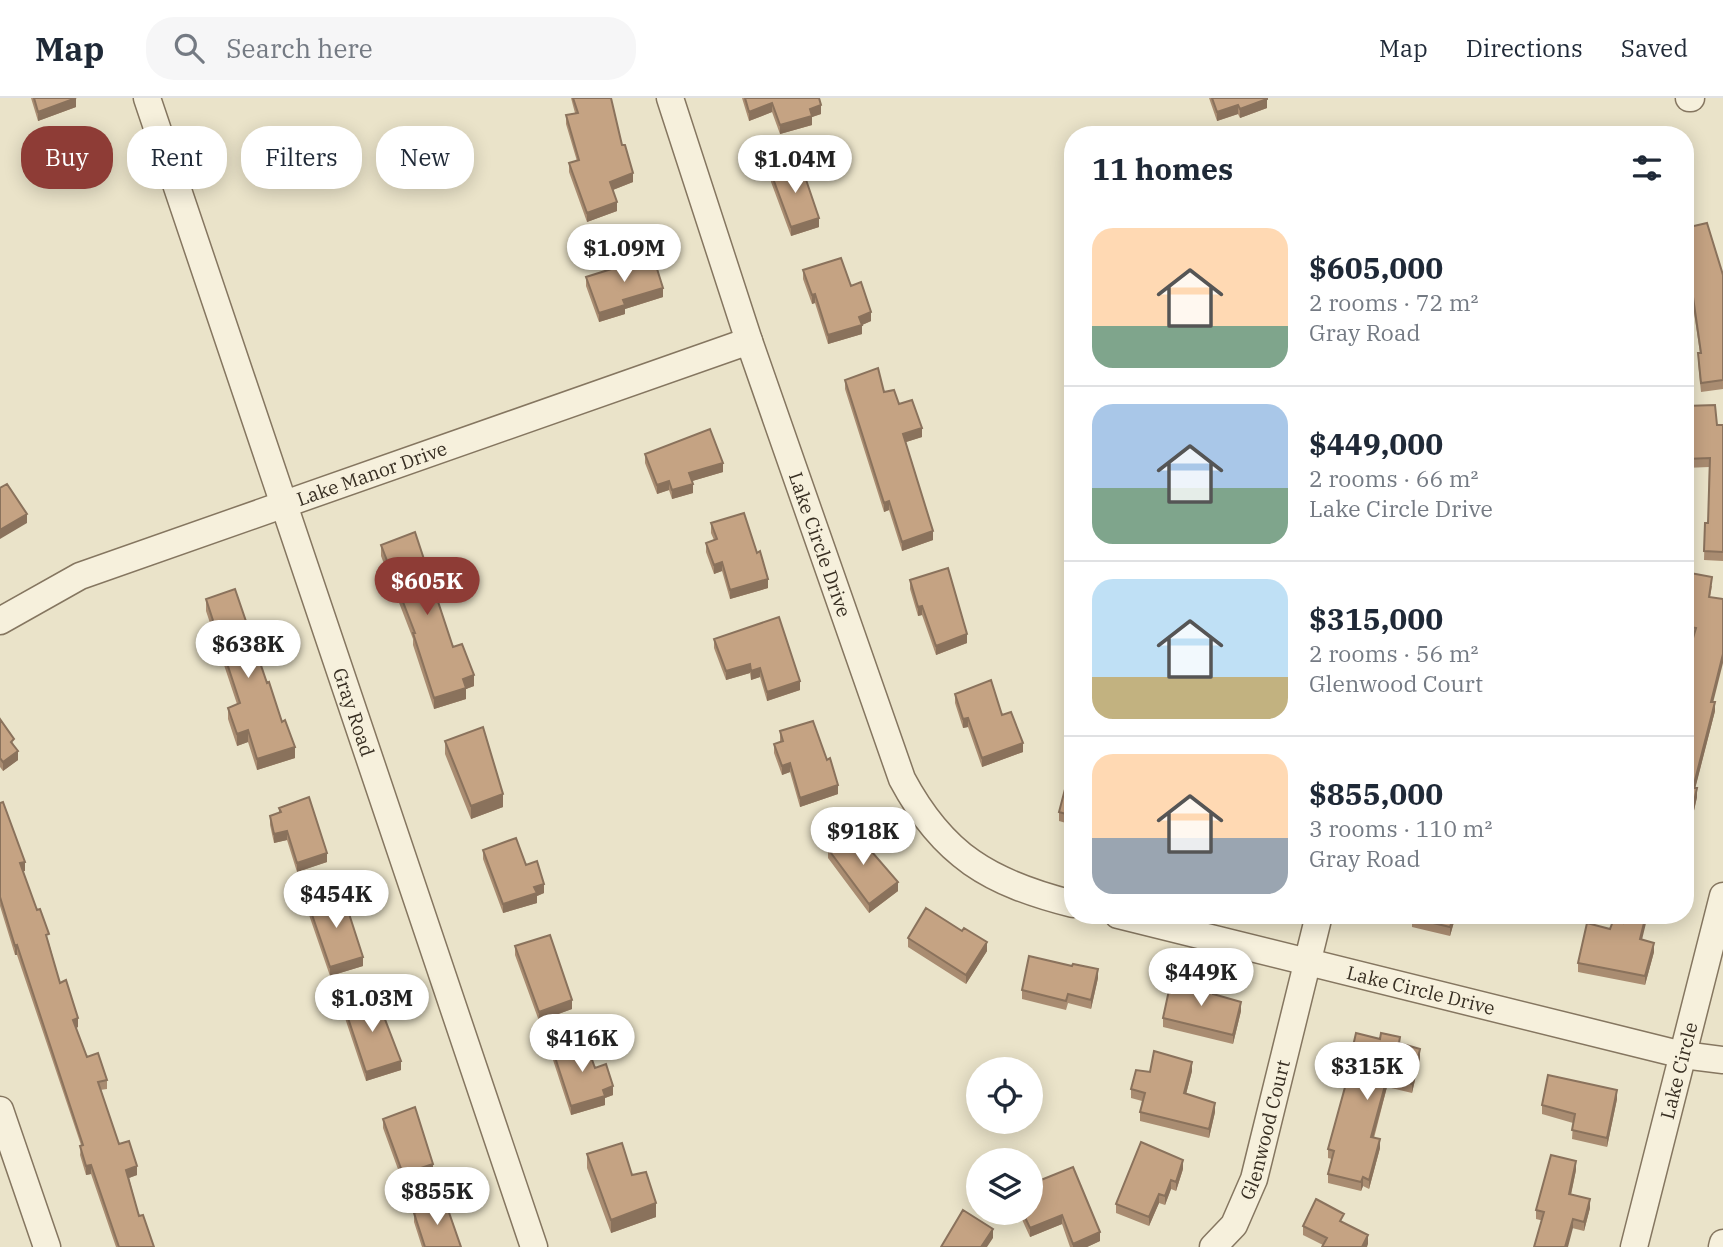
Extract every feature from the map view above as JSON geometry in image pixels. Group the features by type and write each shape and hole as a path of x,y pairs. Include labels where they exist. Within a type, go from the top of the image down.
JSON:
{"street":[{"name":"Gray Road","path":"147,98 534,1247"},
{"name":"Lake Circle Drive","path":"670,98 749,341 892,755 915,804 937,834 958,854 981,870 1032,894 1064,902"},
{"name":"Lake Manor Drive","path":"0,621 80,576 749,341"},
{"name":"Lake Circle","path":"1634,1247 1723,896"},
{"name":"Lake Circle Drive","path":"1154,924 1683,1055 1723,1060"},
{"name":"Glenwood Court","path":"1213,1247 1234,1225 1254,1179 1317,924"},
{"path":"0,1110 47,1247"}],"building":[{"path":"34,98 76,98 38,112"},
{"path":"573,98 611,98 622,145 625,145 633,173 610,182 617,202 587,213 569,163 579,160 566,115 578,113"},
{"path":"745,98 819,98 821,105 810,109 812,116 780,125 772,103 749,112"},
{"path":"1212,98 1267,99 1240,109 1238,105 1217,112"},
{"path":"800,162 819,218 791,227 771,173"},
{"path":"1707,223 1723,275 1723,380 1701,383 1698,353 1701,353 1694,304 1694,226"},
{"path":"653,256 663,288 623,300 625,305 599,313 586,277"},
{"path":"841,258 851,286 861,282 871,312 859,317 862,325 828,335 815,294 812,295 803,270"},
{"path":"878,368 884,392 894,390 899,404 912,400 922,428 903,434 933,531 902,542 889,501 884,503 845,380"},
{"path":"1715,405 1717,425 1723,425 1723,552 1704,551 1705,523 1708,523 1710,458 1694,459 1694,406"},
{"path":"710,429 723,463 689,473 693,484 672,490 669,481 657,485 645,454"},
{"path":"7,484 27,514 0,530 0,488"},
{"path":"744,513 768,579 730,590 722,562 714,565 706,543 717,539 711,523"},
{"path":"415,532 453,647 462,644 474,675 463,679 466,688 434,698 415,633 381,545"},
{"path":"948,568 967,634 936,646 922,606 918,607 910,580"},
{"path":"1694,574 1712,577 1709,597 1723,599 1723,654 1711,702 1715,702 1694,784 1694,635"},
{"path":"235,589 267,683 269,682 282,722 285,720 295,747 257,759 248,730 237,734 228,708 240,703 206,599"},
{"path":"779,617 800,681 767,692 760,668 751,671 750,664 726,671 714,639"},
{"path":"991,680 1002,715 1011,712 1023,743 982,758 968,718 963,719 955,694"},
{"path":"0,719 14,739 11,742 18,751 3,762 0,758"},
{"path":"813,721 827,760 830,758 838,785 800,798 790,763 782,766 774,744 783,741 780,731"},
{"path":"483,727 503,794 471,806 445,741"},
{"path":"1064,793 1064,813 1059,812"},
{"path":"309,797 327,853 297,863 287,831 274,834 270,816 281,812 279,808"},
{"path":"3,802 25,862 20,863 49,934 46,935 60,983 66,980 78,1018 73,1020 87,1057 98,1053 107,1080 98,1082 119,1144 129,1141 137,1166 126,1170 139,1216 143,1215 154,1247 119,1247 91,1165 86,1166 80,1146 83,1145 0,897 0,803"},
{"path":"853,830 898,882 869,904 828,849"},
{"path":"516,838 526,865 537,861 544,884 534,887 537,893 503,904 483,850"},
{"path":"342,892 363,957 330,967 308,903"},
{"path":"926,908 962,931 964,928 987,942 966,975 908,938"},
{"path":"1587,924 1610,929 1612,924 1644,924 1640,939 1654,943 1645,976 1578,963"},
{"path":"550,935 572,1000 539,1012 515,946"},
{"path":"1029,956 1098,969 1091,1000 1068,994 1066,1001 1022,990"},
{"path":"1171,981 1213,990 1213,994 1241,1002 1233,1035 1163,1018"},
{"path":"376,996 401,1061 366,1072 344,1006"},
{"path":"1356,1033 1380,1039 1381,1033 1400,1037 1399,1043 1420,1049 1412,1084 1387,1078 1371,1137 1380,1139 1369,1180 1363,1177 1361,1182 1328,1174 1334,1151 1328,1149 1350,1069 1348,1068"},
{"path":"585,1040 595,1068 606,1064 613,1086 603,1090 605,1096 571,1106 553,1051"},
{"path":"1154,1051 1192,1062 1184,1093 1215,1103 1209,1129 1140,1112 1145,1093 1131,1089 1136,1070 1150,1072"},
{"path":"1548,1075 1617,1090 1607,1138 1572,1130 1575,1114 1542,1105"},
{"path":"415,1107 433,1164 403,1174 383,1119"},
{"path":"1141,1142 1183,1160 1176,1182 1171,1180 1165,1196 1159,1194 1149,1217 1116,1204"},
{"path":"622,1143 632,1175 646,1172 656,1203 611,1220 587,1154"},
{"path":"1551,1155 1576,1161 1569,1194 1590,1199 1584,1222 1573,1219 1565,1247 1534,1247 1544,1212 1536,1210"},
{"path":"1073,1167 1100,1232 1073,1244 1062,1215 1043,1223 1043,1179"},
{"path":"1316,1199 1344,1214 1340,1221 1368,1235 1362,1247 1322,1247 1327,1238 1303,1226"},
{"path":"445,1201 461,1247 425,1247 414,1213"},
{"path":"963,1210 966,1212 966,1225 987,1225 993,1229 981,1247 941,1247"}]}
